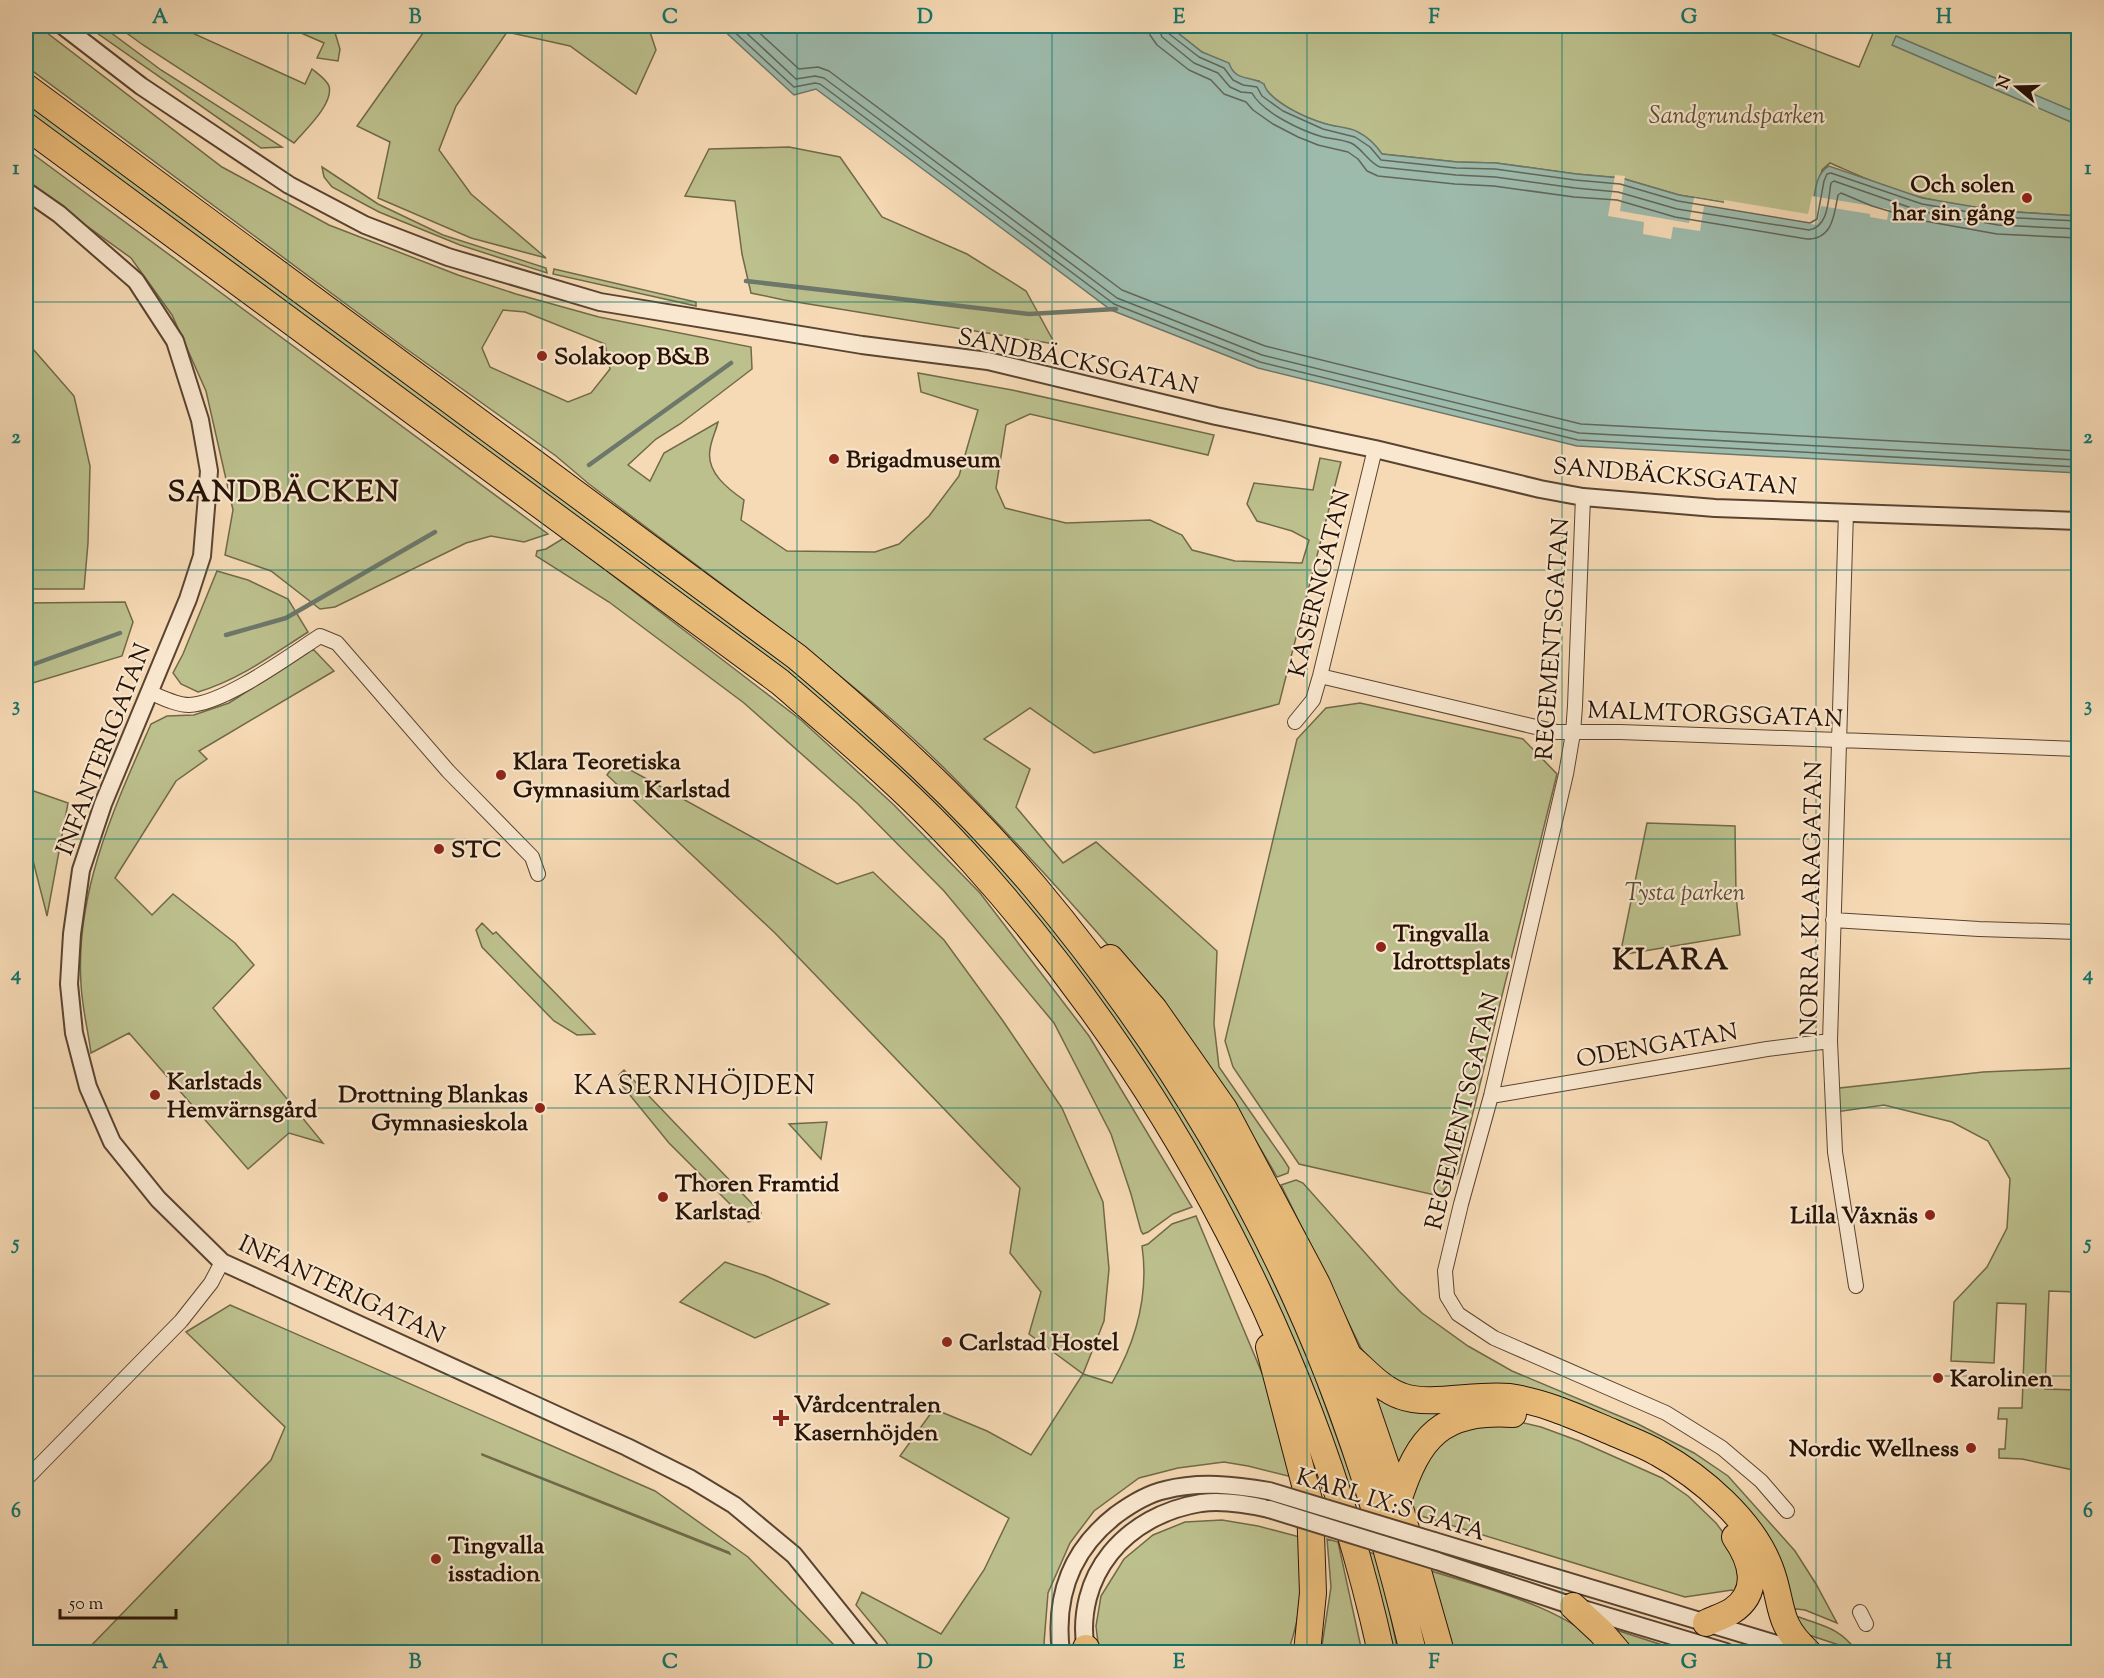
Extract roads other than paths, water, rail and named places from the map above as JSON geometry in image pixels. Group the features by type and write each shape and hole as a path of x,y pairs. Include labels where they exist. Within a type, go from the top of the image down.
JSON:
{"highway":[{"path":"26,87 797,657 897,743 986,833 1033,885 1097,966 1163,1059 1203,1120 1273,1250 1329,1377 1357,1453 1413,1653"},
{"path":"26,126 780,682 878,766 972,860 1040,941 1141,1080 1181,1144 1246,1264 1300,1387 1328,1461 1369,1600 1381,1653"},
{"path":"1033,885 1106,954 1154,1009 1224,1109 1257,1169 1317,1284 1348,1355 1398,1501 1441,1653"},
{"path":"1246,1264 1310,1504 1313,1593 1311,1622 1304,1648"},
{"path":"1348,1355 1380,1384 1401,1397 1430,1400 1493,1395 1529,1400 1590,1423 1656,1452 1691,1474 1729,1508 1761,1548 1774,1580 1785,1625 1808,1653"},
{"path":"1398,1501 1418,1452 1434,1432 1461,1418 1493,1413 1517,1414 1534,1417 1574,1432 1632,1456 1673,1479 1713,1513 1742,1547 1752,1573 1747,1595 1731,1611 1706,1623"},
{"path":"1573,1606 1601,1632 1618,1653"}],"street":[{"name":"SANDBÄCKSGATAN","path":"63,26 141,86 289,185 365,225 448,257 600,302 862,345 988,362 1216,416 1375,449 1540,489 1583,497 1715,508 2079,521"},
{"name":"INFANTERIGATAN","path":"26,190 59,214 136,281 175,341 200,420 209,471 202,556 188,599 103,804 81,870 72,934 69,984 74,1033 88,1087 112,1142 158,1199 222,1262 691,1479 734,1505 795,1556 872,1653"},
{"name":"KASERNGATAN","path":"1295,722 1313,700 1375,449"},
{"name":"REGEMENTSGATAN","path":"1583,497 1574,733 1491,1096 1461,1204 1446,1270 1447,1296 1458,1314 1494,1338 1666,1413 1722,1448 1761,1481 1787,1511"},
{"name":"NORRA KLARAGATAN","path":"1845,512 1830,1041 1835,1152 1856,1286"},
{"path":"148,692 186,705 202,703 235,689 320,636 337,643 448,771 532,858 538,874"},
{"name":"MALMTORGSGATAN","path":"1320,676 1523,726 1557,732 1620,732 2079,749"},
{"path":"1833,921 2079,932"},
{"name":"ODENGATAN","path":"1491,1096 1767,1049 1830,1041"},
{"path":"26,1479 181,1321 210,1283 222,1262"},
{"name":"KARL IX:S GATA","path":"1726,1653 1269,1509 1230,1503 1203,1503 1172,1509 1142,1524 1120,1542 1100,1568 1091,1587 1080,1651 1059,1635 1060,1612 1069,1572 1098,1529 1142,1498 1164,1490 1200,1484 1227,1485 1269,1491 1803,1653"}],"water":[{"path":"719,26 1169,26 1202,52 1229,63 1239,76 1264,84 1273,97 1290,109 1318,122 1358,132 1372,142 1382,154 1457,162 1496,163 1621,178 1679,195 1811,217 1817,181 1829,166 1922,198 1999,211 2078,216 2078,473 1577,446 1258,368 1111,310 816,89 794,95"},
{"path":"1896,36 2078,113 2078,125 1892,45"}],"waterway":[{"path":"746,281 1029,314 1116,309"},
{"path":"589,465 731,363"},
{"path":"226,635 286,618 435,532"},
{"path":"26,667 120,633"}],"place":[{"name":"Och solen har sin gång","path":"2027,198"},
{"name":"Solakoop B&B","path":"542,356"},
{"name":"Brigadmuseum","path":"834,459"},
{"name":"Klara Teoretiska Gymnasium Karlstad","path":"501,775"},
{"name":"STC","path":"439,849"},
{"name":"Tingvalla Idrottsplats","path":"1381,947"},
{"name":"Karlstads Hemvärnsgård","path":"155,1095"},
{"name":"Drottning Blankas Gymnasieskola","path":"540,1108"},
{"name":"Thoren Framtid Karlstad","path":"663,1197"},
{"name":"Lilla Våxnäs","path":"1930,1215"},
{"name":"Carlstad Hostel","path":"947,1342"},
{"name":"Karolinen","path":"1938,1378"},
{"name":"Vårdcentralen Kasernhöjden","path":"781,1418"},
{"name":"Nordic Wellness","path":"1971,1448"},
{"name":"Tingvalla isstadion","path":"436,1559"}],"district":[{"name":"SANDBÄCKEN","path":"284,491"},
{"name":"KLARA","path":"1671,959"},
{"name":"KASERNHÖJDEN","path":"695,1085"}],"park label":[{"name":"Sandgrundsparken","path":"1737,115"},
{"name":"Tysta parken","path":"1685,892"}]}
